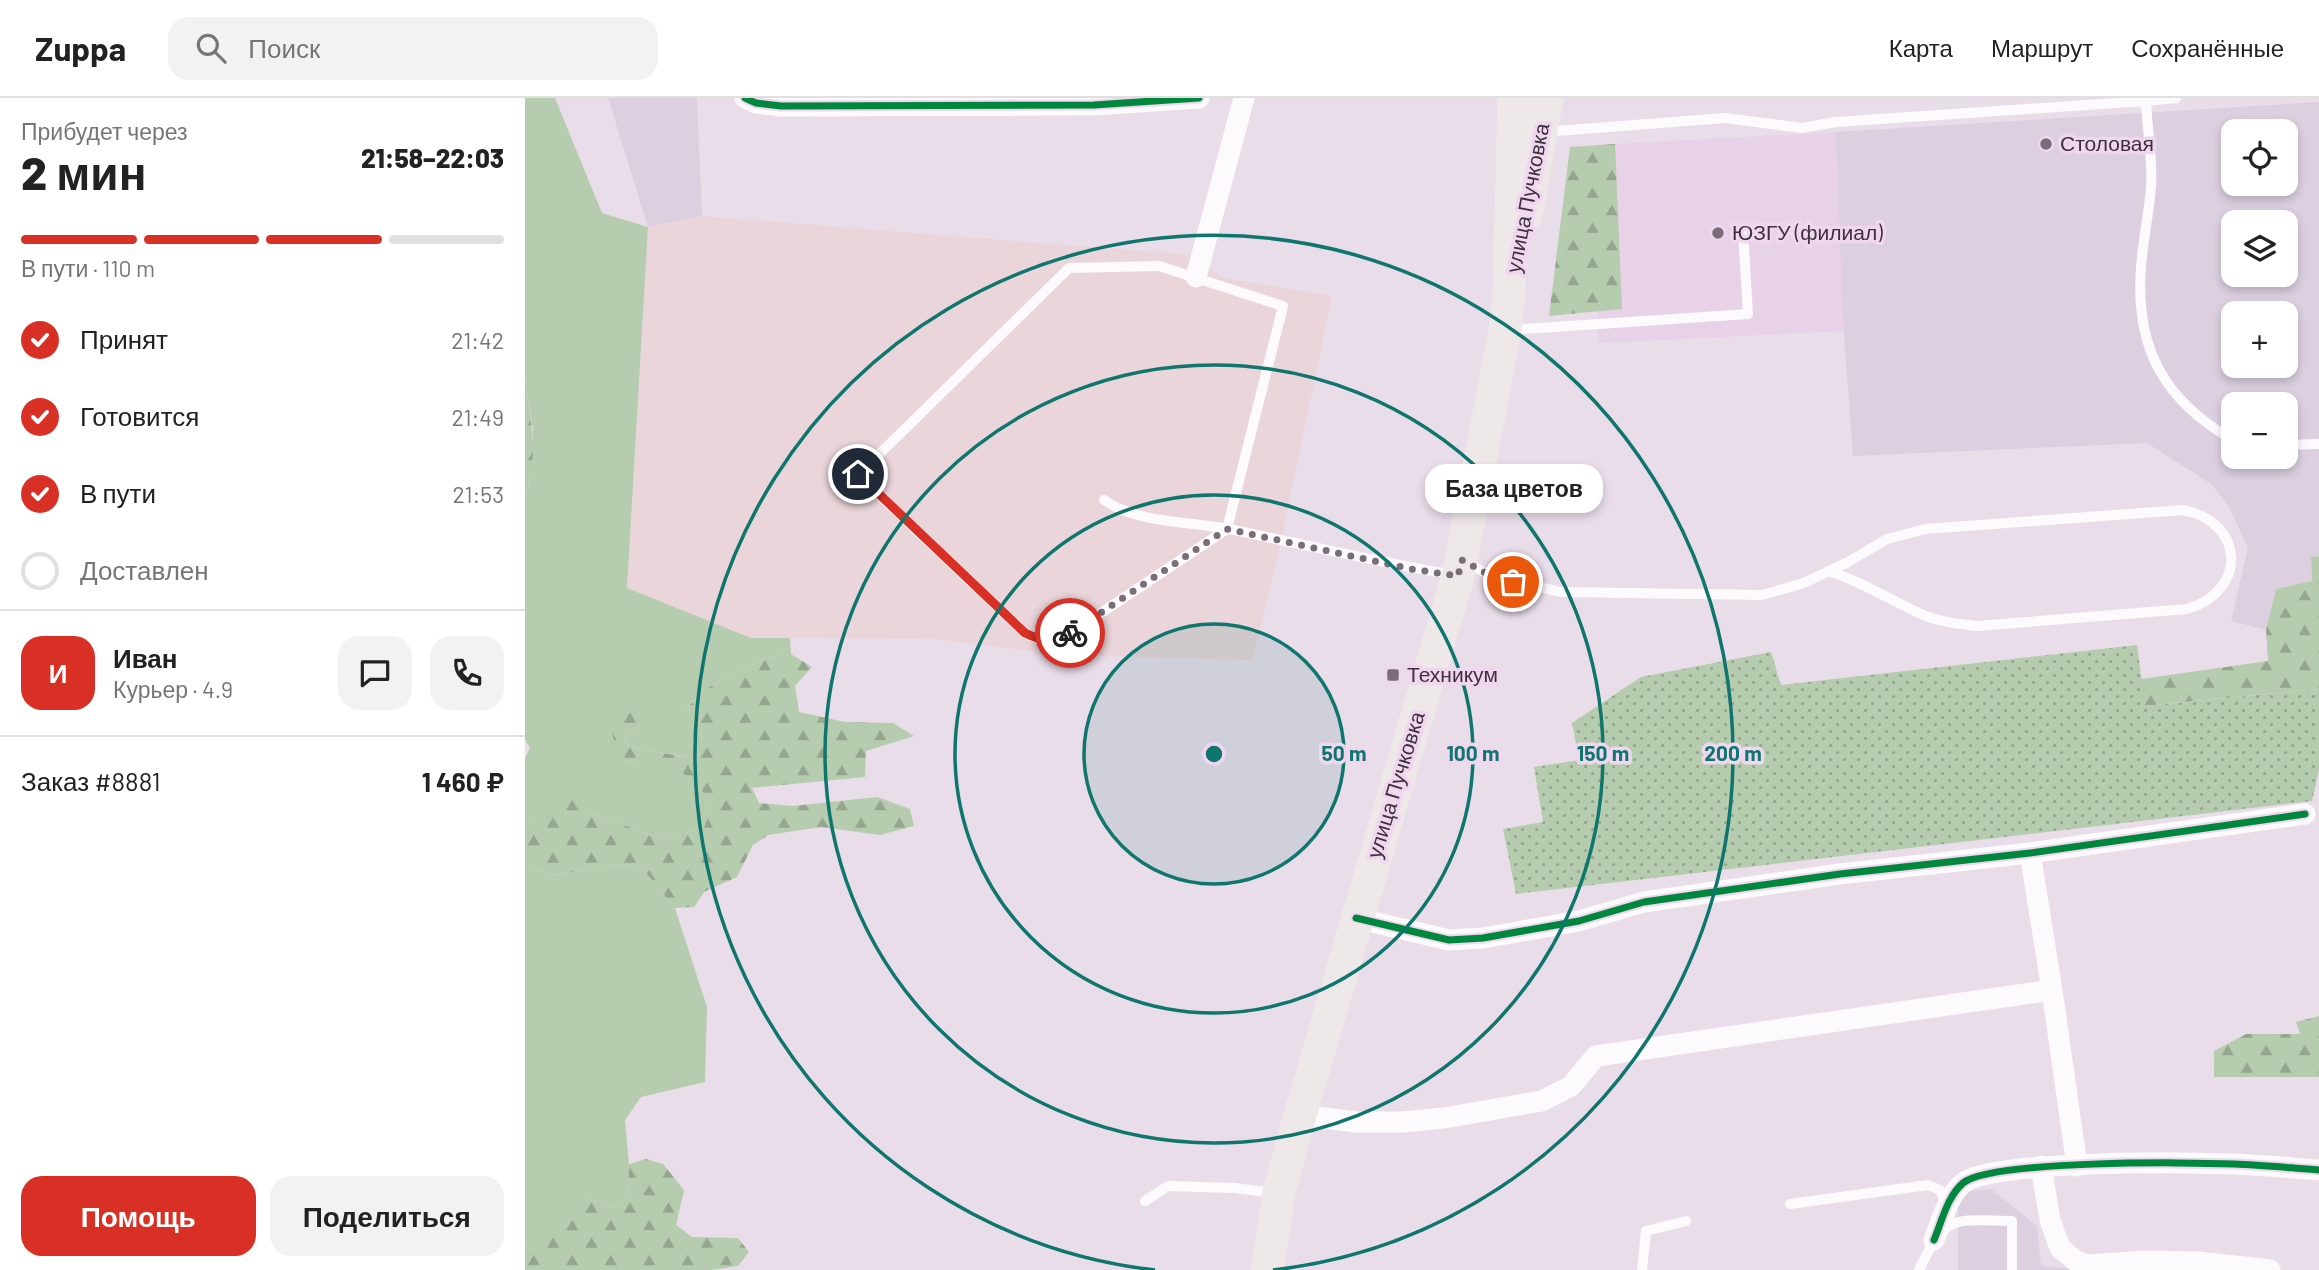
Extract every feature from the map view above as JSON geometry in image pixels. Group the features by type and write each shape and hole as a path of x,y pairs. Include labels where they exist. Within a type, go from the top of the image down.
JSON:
{"main road":[{"name":"улица Пучковка","path":"1269,1270 1279,1193 1300,1115 1460,568 1505,330 1532,111"}],"street":[{"path":"745,98 756,103 781,106 822,106 1094,105 1199,98"},
{"path":"1196,277 1244,98"},
{"path":"1356,918 1449,940 1483,938 1579,920 1644,902 1840,874 2030,853 2305,814"},
{"path":"2030,853 2077,1166"},
{"path":"1300,1115 1357,1122 1403,1122 1444,1118 1542,1101 1571,1086 1597,1056 2052,990"},
{"path":"1934,1240 1948,1205 1964,1182 1975,1176 2041,1166 2233,1164 2319,1170"},
{"path":"2041,1166 2050,1220 2060,1248 2076,1261 2088,1265 2144,1261 2199,1262 2270,1270"}],"lane":[{"path":"1532,111 1725,118 1803,128 1836,122 2176,98"},
{"path":"2146,101 2151,185 2141,269 2141,305 2146,337 2158,371 2175,394 2221,432"},
{"path":"1505,330 1748,314 1743,232"},
{"path":"1159,266 1283,306 1227,529 1062,639 1042,641 1025,633 858,474 1069,268 1159,266"},
{"path":"2298,445 2319,444"},
{"path":"1104,500 1115,508 1137,515 1227,529 1411,569 1460,568 1535,588 1594,594 1762,596 1804,583 1887,539 1925,529 2183,510 2200,513 2214,522 2225,535 2231,551 2231,567 2226,583 2216,595 2203,604 2187,609 1978,626 1947,623 1919,614 1853,579 1828,571"},
{"path":"1790,1204 1928,1185 1940,1190 1948,1205"},
{"path":"1145,1201 1168,1186 1234,1188 1279,1193"},
{"path":"1919,1270 1934,1240 1946,1227 1960,1220 2012,1221 2012,1270"},
{"path":"1642,1270 1646,1231 1686,1222"}],"shaded area":[{"path":"608,98 697,98 702,216 648,227"},
{"path":"2319,102 2319,556 2311,557 2312,581 2276,589 2266,630 2231,621 2248,548 2229,507 2211,484 2147,443 1853,456 1843,320 1836,132"},
{"name":"ЮЗГУ (филиал)","path":"1836,132 1845,331 1598,343 1595,145"},
{"path":"702,216 1192,255 1223,278 1332,296 1281,541 1253,660 1064,655 934,639 751,638 627,589 648,227"},
{"path":"1991,1189 2037,1226 2041,1266 2087,1270 1958,1270 1958,1192"}],"green space":[{"path":"525,98 555,98 602,213 648,227 627,588 751,638 790,638 791,654 767,658 703,690 687,707 702,727 701,750 687,757 629,747 625,739 630,732 650,720 622,712 623,760 683,772 703,792 711,808 703,830 657,837 591,813 570,798 530,823 525,823 525,758 530,748 525,740 525,497 530,482 533,429 525,379"},
{"path":"1615,144 1622,309 1549,316 1570,147"},
{"path":"525,379 533,453 525,497"},
{"path":"2319,556 2319,689 2144,706 2141,679 2268,661 2266,630 2276,589 2312,581 2311,557"},
{"path":"2137,645 2145,706 2319,689 2319,770 2312,801 1516,894 1503,829 1543,822 1534,767 1579,760 1572,723 1641,677 1771,652 1781,685"},
{"path":"791,654 812,667 795,686 799,712 845,722 893,723 914,736 866,751 865,777 752,788 759,803 793,806 877,797 910,809 914,826 880,835 821,827 768,835 753,845 737,877 704,892 694,907 675,908 642,868 625,864 554,875 525,865 525,823 530,823 570,797 591,813 657,837 703,830 711,808 703,792 683,773 623,760 615,746 610,721 622,712 644,712 651,720 630,732 625,739 629,747 686,757 701,750 702,727 687,708 703,690 767,658"},
{"path":"625,864 642,868 675,908 707,1007 705,1082 641,1097 625,1120 629,1164 628,1197 614,1207 583,1196 541,1263 525,1239 525,865 554,875"},
{"path":"2319,1016 2319,1077 2214,1077 2214,1051 2246,1034 2300,1034 2296,1022"},
{"path":"646,1159 663,1164 684,1190 676,1225 692,1237 738,1238 749,1252 738,1266 712,1270 525,1270 525,1239 541,1262 568,1203 583,1196 614,1207 628,1197 629,1164"}],"cycle path":[{"path":"745,98 756,103 781,106 1094,105 1199,98"},
{"path":"1356,918 1449,940 1483,938 1579,921 1644,902 1840,874 2030,853 2305,814"},
{"path":"1934,1240 1957,1189 1963,1183 1981,1175 2049,1166 2136,1163 2234,1164 2319,1170"}],"way so far":[{"path":"1070,633 1227,529 1411,569 1458,576 1462,560 1491,576 1513,582"}],"place":[{"name":"Столовая","path":"2046,144"},
{"name":"ЮЗГУ (филиал)","path":"1718,233"},
{"name":"База цветов","path":"1513,582"},
{"name":"Техникум","path":"1393,675"}],"route":[{"path":"858,474 1025,633 1042,641 1062,639 1070,633"}]}
